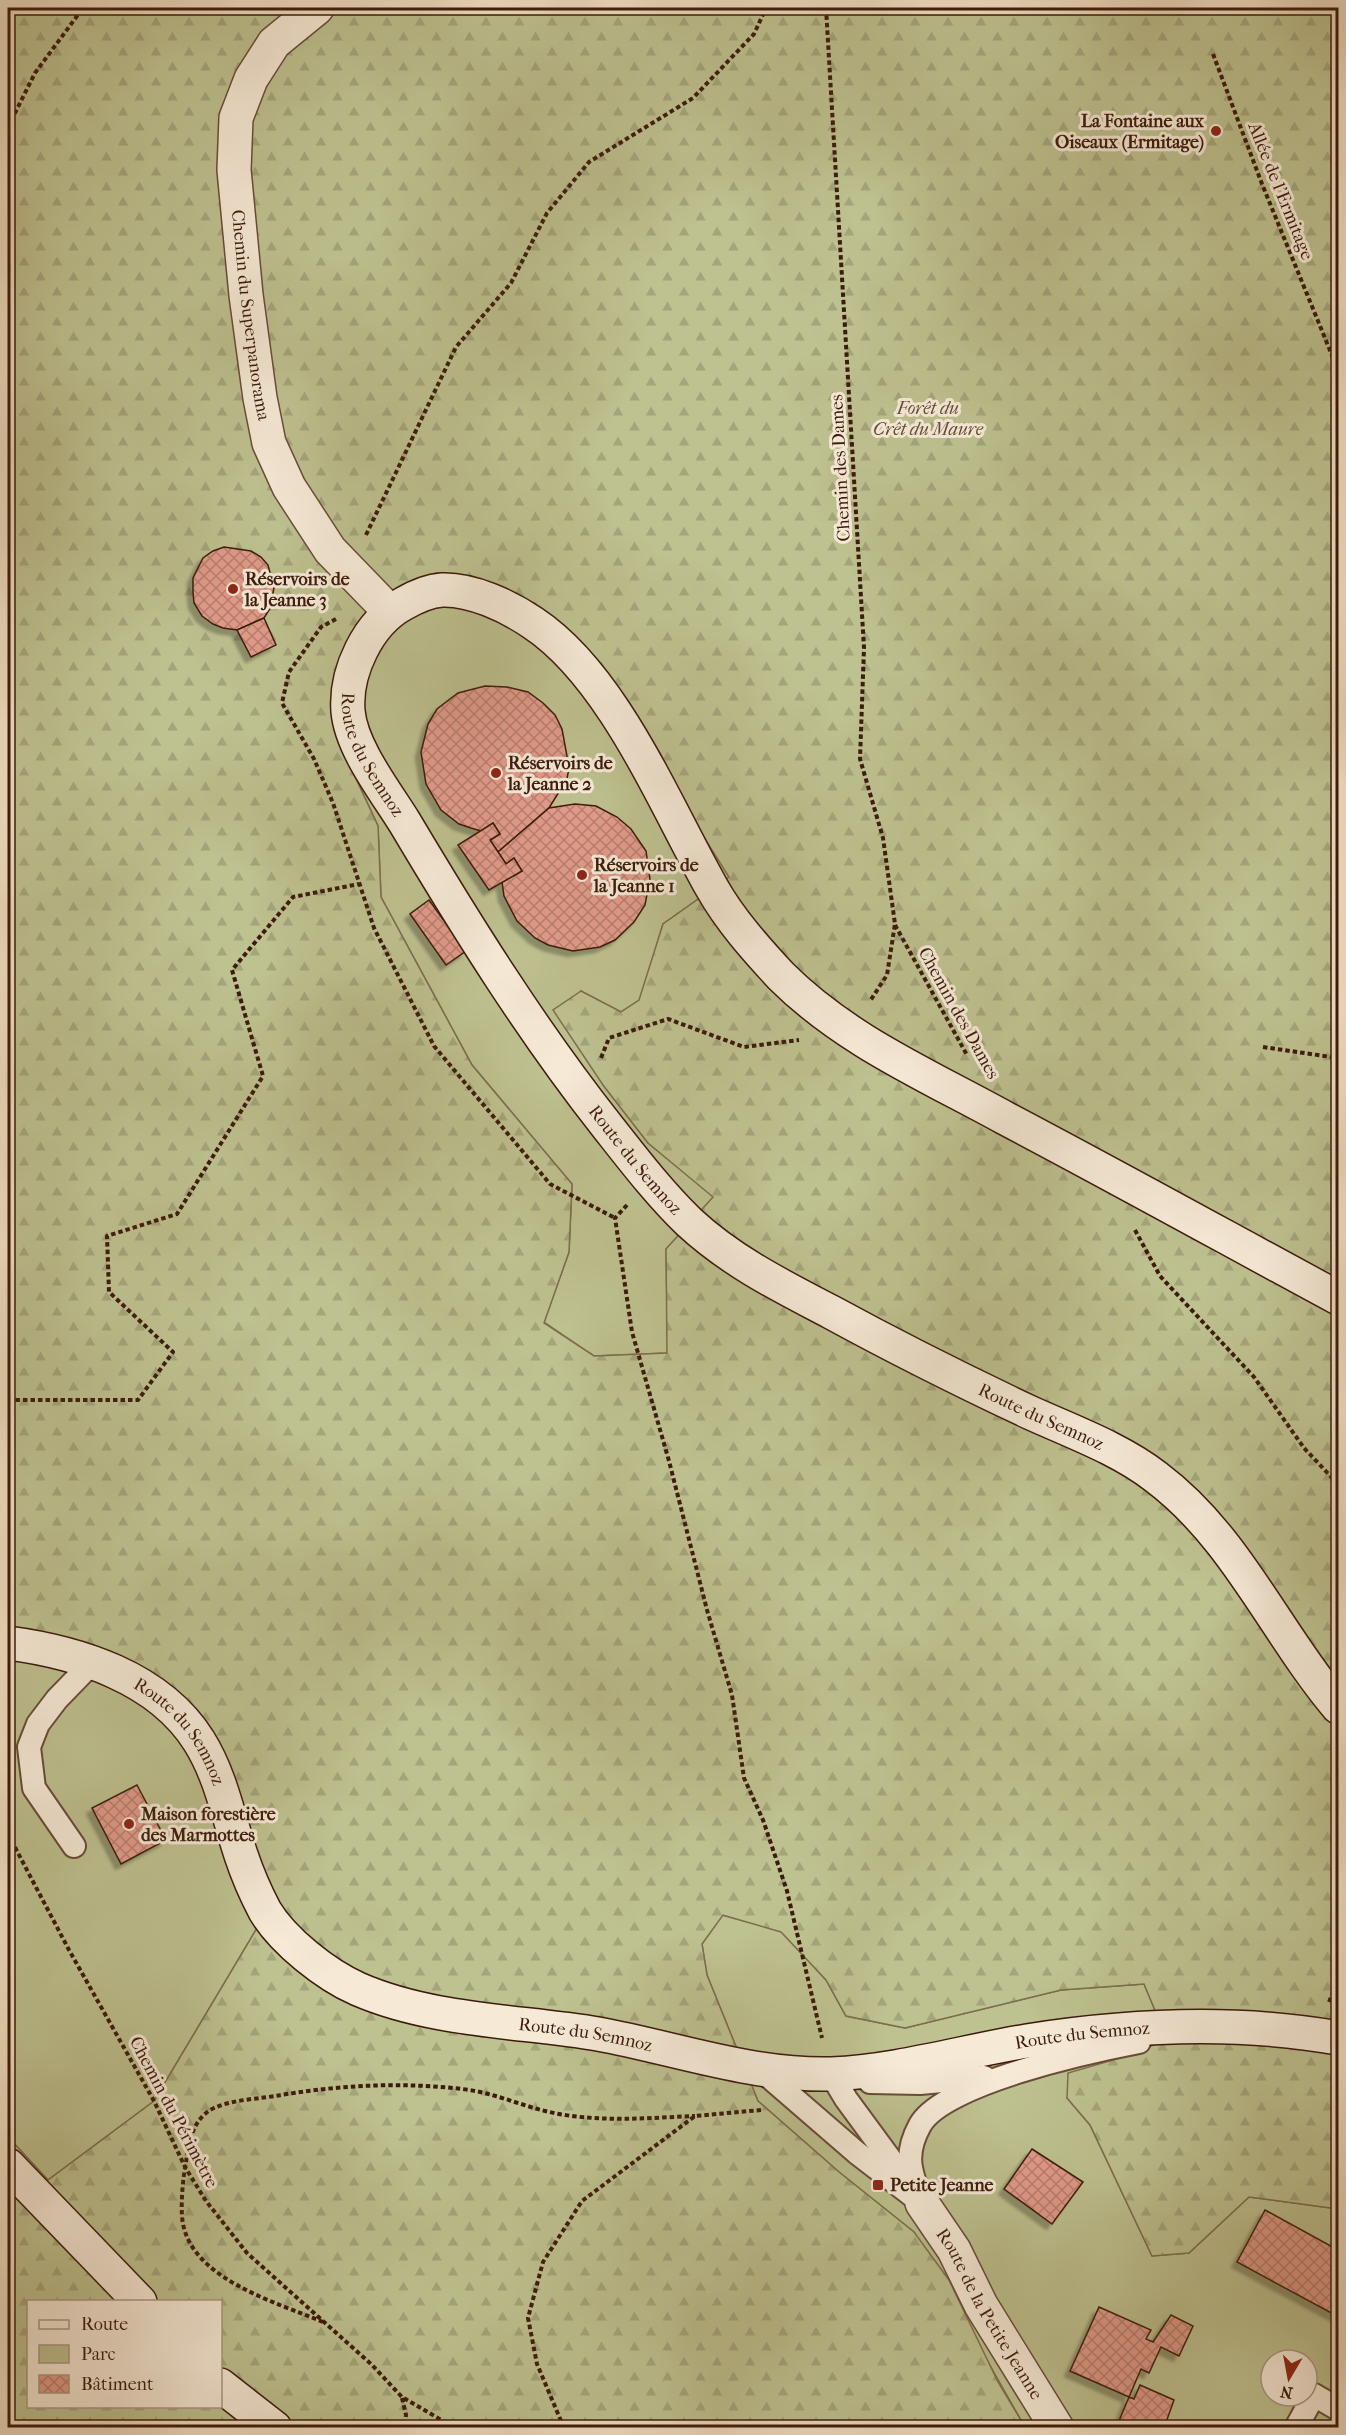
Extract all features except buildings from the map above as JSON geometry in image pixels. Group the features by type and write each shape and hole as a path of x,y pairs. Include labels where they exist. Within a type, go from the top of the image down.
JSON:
{"main road":[{"name":"Chemin du Superpanorama","path":"317,8 274,43 251,79 236,118 234,170 246,295 260,398 269,443 289,487 330,550 384,605"},
{"name":"Route du Semnoz","path":"1338,1298 1000,1114 899,1063 822,1013 752,944 716,895 627,733 592,679 560,643 529,620 493,602 463,592 439,590 384,605 363,648 350,684 348,716 360,748 455,907 552,1055 651,1180 687,1220 724,1251 756,1272 940,1371 1110,1449 1143,1467 1164,1482 1207,1525 1245,1572 1320,1685 1338,1707"},
{"name":"Route du Semnoz","path":"8,1643 57,1651 93,1662 125,1677 156,1696 177,1713 199,1740 223,1791 242,1858 266,1913 298,1950 327,1971 356,1989 407,2005 600,2035 732,2064 785,2073 831,2074 917,2064 1026,2041 1132,2030 1214,2026 1245,2027 1338,2038"},
{"path":"8,2165 139,2300"},
{"name":"Route de la Petite Jeanne","path":"922,2203 954,2250 981,2305 1057,2427"},
{"path":"222,2387 275,2427"}],"lane":[{"path":"74,1846 34,1788 29,1747 38,1724 93,1662"},
{"path":"922,2203 909,2168 912,2147 921,2123 937,2108 967,2091 1015,2072 1090,2051 1214,2026"},
{"path":"760,2069 857,2153 922,2203"},
{"path":"831,2074 868,2082 920,2083 1015,2072"},
{"path":"831,2074 846,2099 922,2203"},
{"path":"1296,2427 1314,2395 1338,2409"}],"path":[{"path":"8,127 35,73 83,8"},
{"path":"330,550 364,538 456,347 511,283 547,213 589,162 693,98 754,34 766,8"},
{"name":"Chemin des Dames","path":"826,8 864,648 860,759 882,837 894,924 887,975 850,1033"},
{"name":"Allée de l'Ermitage","path":"1213,54 1262,183 1338,370"},
{"path":"384,605 321,627 289,672 282,703 314,759 333,803 374,928 434,1046 550,1184 615,1218"},
{"path":"8,1400 138,1400 173,1352 109,1292 107,1236 177,1214 263,1076 232,970 293,897 359,884"},
{"name":"Chemin des Dames","path":"894,924 972,1064"},
{"path":"585,1098 609,1038 668,1019 744,1047 850,1033"},
{"path":"1263,1047 1338,1058"},
{"path":"615,1218 651,1180"},
{"path":"615,1218 632,1332 732,1695 744,1778 763,1820 787,1891 831,2074"},
{"path":"1132,1224 1160,1276 1254,1377 1304,1448 1338,1484"},
{"name":"Chemin du Périmètre","path":"8,1834 69,1950 154,2101 185,2167 206,2201 247,2253 371,2364 402,2397 455,2427"},
{"path":"323,2322 241,2288 201,2259 190,2243 182,2216 185,2167 190,2137 201,2118 214,2108 312,2091 381,2085 426,2085 465,2089 546,2111 597,2118 695,2116 804,2107"},
{"path":"564,2427 537,2364 528,2318 543,2262 582,2201 695,2116"},
{"path":"402,2397 406,2415 404,2427"},
{"path":"8,2419 18,2427"}],"green space":[{"name":"Forêt du Crêt du Maure","path":"8,8 1338,8 1338,2209 1249,2197 1189,2253 1152,2256 1090,2125 1067,2098 1068,2073 1130,2055 1167,2039 1144,1984 1061,1990 905,2028 846,2016 826,1980 781,1932 723,1915 702,1944 707,1975 758,2101 839,2172 914,2232 949,2280 998,2382 1025,2427 8,2427 8,2137 48,2180 154,2101 266,1913 177,1713 8,1643","holes":["487,586 549,615 615,683 660,753 698,828 729,877 663,924 639,1000 621,1012 581,991 553,1010 603,1085 648,1143 713,1197 666,1249 667,1353 594,1356 544,1323 569,1252 572,1184 472,1065 381,897 378,826 345,755 334,677 379,600"]},
{"path":"487,586 549,615 615,683 660,753 698,828 730,877 663,924 640,1000 621,1012 581,991 603,1085 648,1143 714,1197 666,1249 668,1353 594,1356 544,1322 569,1252 572,1184 472,1065 381,897 378,826 345,755 334,677 379,600"},
{"path":"8,1643 177,1713 266,1913 154,2101 48,2180 8,2137"},
{"path":"722,1915 781,1931 826,1980 846,2016 905,2028 1061,1990 1144,1984 1167,2039 1130,2055 1067,2098 1090,2125 1152,2256 1189,2253 1249,2197 1338,2209 1338,2427 1025,2427 914,2232 839,2172 758,2101 707,1975 702,1944"}],"place":[{"name":"La Fontaine aux Oiseaux (Ermitage)","path":"1216,131"},
{"name":"Réservoirs de la Jeanne 3","path":"233,589"},
{"name":"Réservoirs de la Jeanne 2","path":"496,773"},
{"name":"Réservoirs de la Jeanne 1","path":"582,875"},
{"name":"Maison forestière des Marmottes","path":"129,1824"},
{"name":"Petite Jeanne","path":"878,2185"}]}
